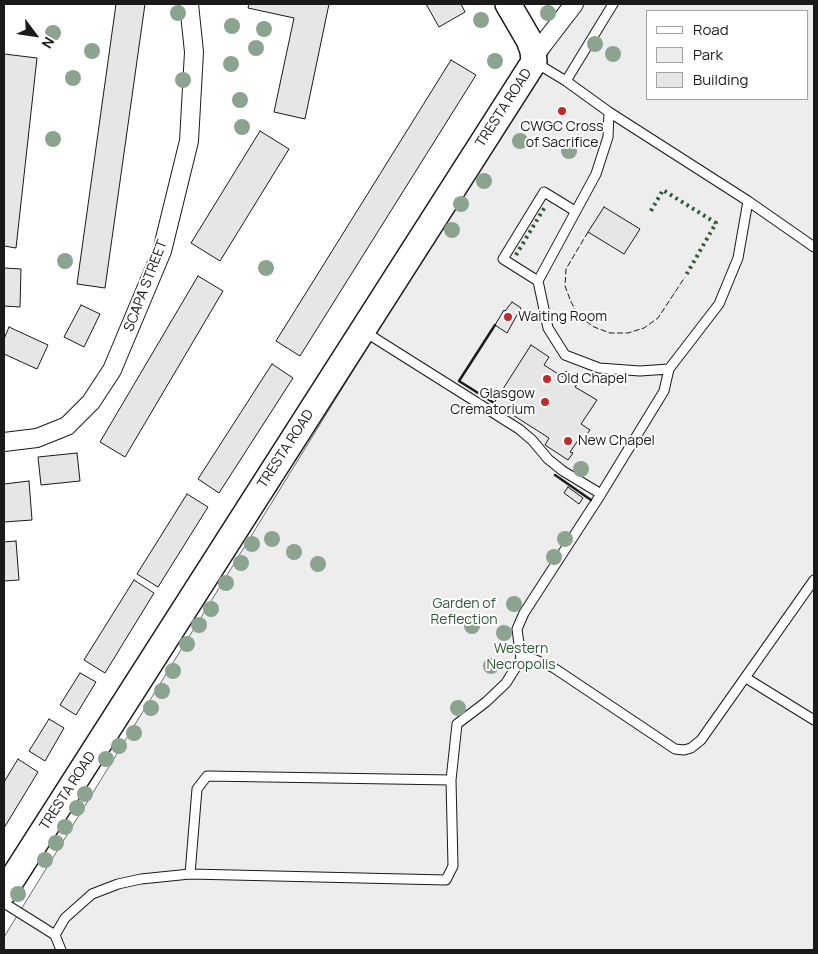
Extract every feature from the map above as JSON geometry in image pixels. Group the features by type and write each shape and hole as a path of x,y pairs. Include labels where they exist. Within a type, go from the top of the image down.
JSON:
{"street":[{"name":"SCAPA STREET","path":"4,442 37,438 67,426 91,402 112,370 162,251 189,141 194,52 189,4"},
{"name":"TRESTA ROAD","path":"4,892 534,59 529,40 508,4"},
{"path":"534,59 574,4"}],"lane":[{"path":"566,81 613,4"},
{"path":"534,59 609,112 748,201 814,247"},
{"path":"609,112 608,137 596,174 538,281 548,328 565,355 599,368 640,371 669,369"},
{"path":"538,281 503,259 544,192 575,211"},
{"path":"55,935 65,918 92,894 118,884 141,879 190,874 446,880 452,866 451,780 456,724 486,702 506,683 521,658 517,629 524,613 601,494 664,391 669,369 719,304 738,258 748,201"},
{"path":"362,330 519,429 532,440 548,459 563,471 601,494"},
{"path":"521,658 529,657 554,668 675,749 692,748 701,740 814,580"},
{"path":"746,678 814,720"},
{"path":"190,874 197,789 207,776 451,780"},
{"path":"4,903 55,935 61,950"}],"green space":[{"name":"Western Necropolis","path":"579,4 814,4 814,950 4,950 4,937"}],"building":[{"path":"116,4 145,4 105,288 77,284"},
{"path":"249,4 329,4 305,119 274,112 294,18 248,8"},
{"path":"426,4 461,4 465,12 439,27"},
{"path":"4,54 37,58 16,248 4,246"},
{"path":"451,60 476,75 300,356 276,341"},
{"path":"260,131 289,149 220,261 191,243"},
{"path":"604,207 640,229 624,254 588,232"},
{"path":"4,268 21,269 20,307 4,306"},
{"path":"198,276 223,291 125,457 100,442"},
{"name":"Waiting Room","path":"512,302 521,308 507,333 495,325 504,310"},
{"path":"81,305 100,314 84,347 64,337"},
{"path":"9,327 48,345 37,369 4,354 4,339"},
{"name":"Glasgow Crematorium","path":"531,345 549,357 544,365 563,377 566,371 580,380 575,387 597,400 581,424 590,430 584,438 581,436 570,452 573,453 568,460 545,445 549,438 494,403"},
{"path":"272,364 293,378 219,493 198,479"},
{"path":"77,453 80,481 41,485 38,457"},
{"path":"29,481 32,520 4,522 4,484"},
{"path":"568,487 583,498 579,504 564,493"},
{"path":"187,494 208,507 158,587 137,574"},
{"path":"16,541 19,580 4,581 4,542"},
{"path":"134,580 154,593 105,673 84,660"},
{"path":"80,673 96,682 76,715 60,705"},
{"path":"49,719 64,728 45,761 29,751"},
{"path":"18,759 38,772 4,828 4,782"}],"hedge":[{"path":"651,211 663,190 716,223 685,277"},
{"path":"516,255 546,205"}],"fence":[{"path":"588,232 566,269 565,286 571,302 580,317 594,327 610,333 628,333 644,328 658,318 685,277"}],"wall":[{"path":"494,403 459,381 495,325"},
{"path":"555,475 591,500"}],"place":[{"name":"CWGC Cross of Sacrifice","path":"562,111"},
{"name":"Waiting Room","path":"508,317"},
{"name":"Old Chapel","path":"547,379"},
{"name":"Glasgow Crematorium","path":"545,402"},
{"name":"New Chapel","path":"568,441"}],"park label":[{"name":"Garden of Reflection","path":"464,612"}]}
